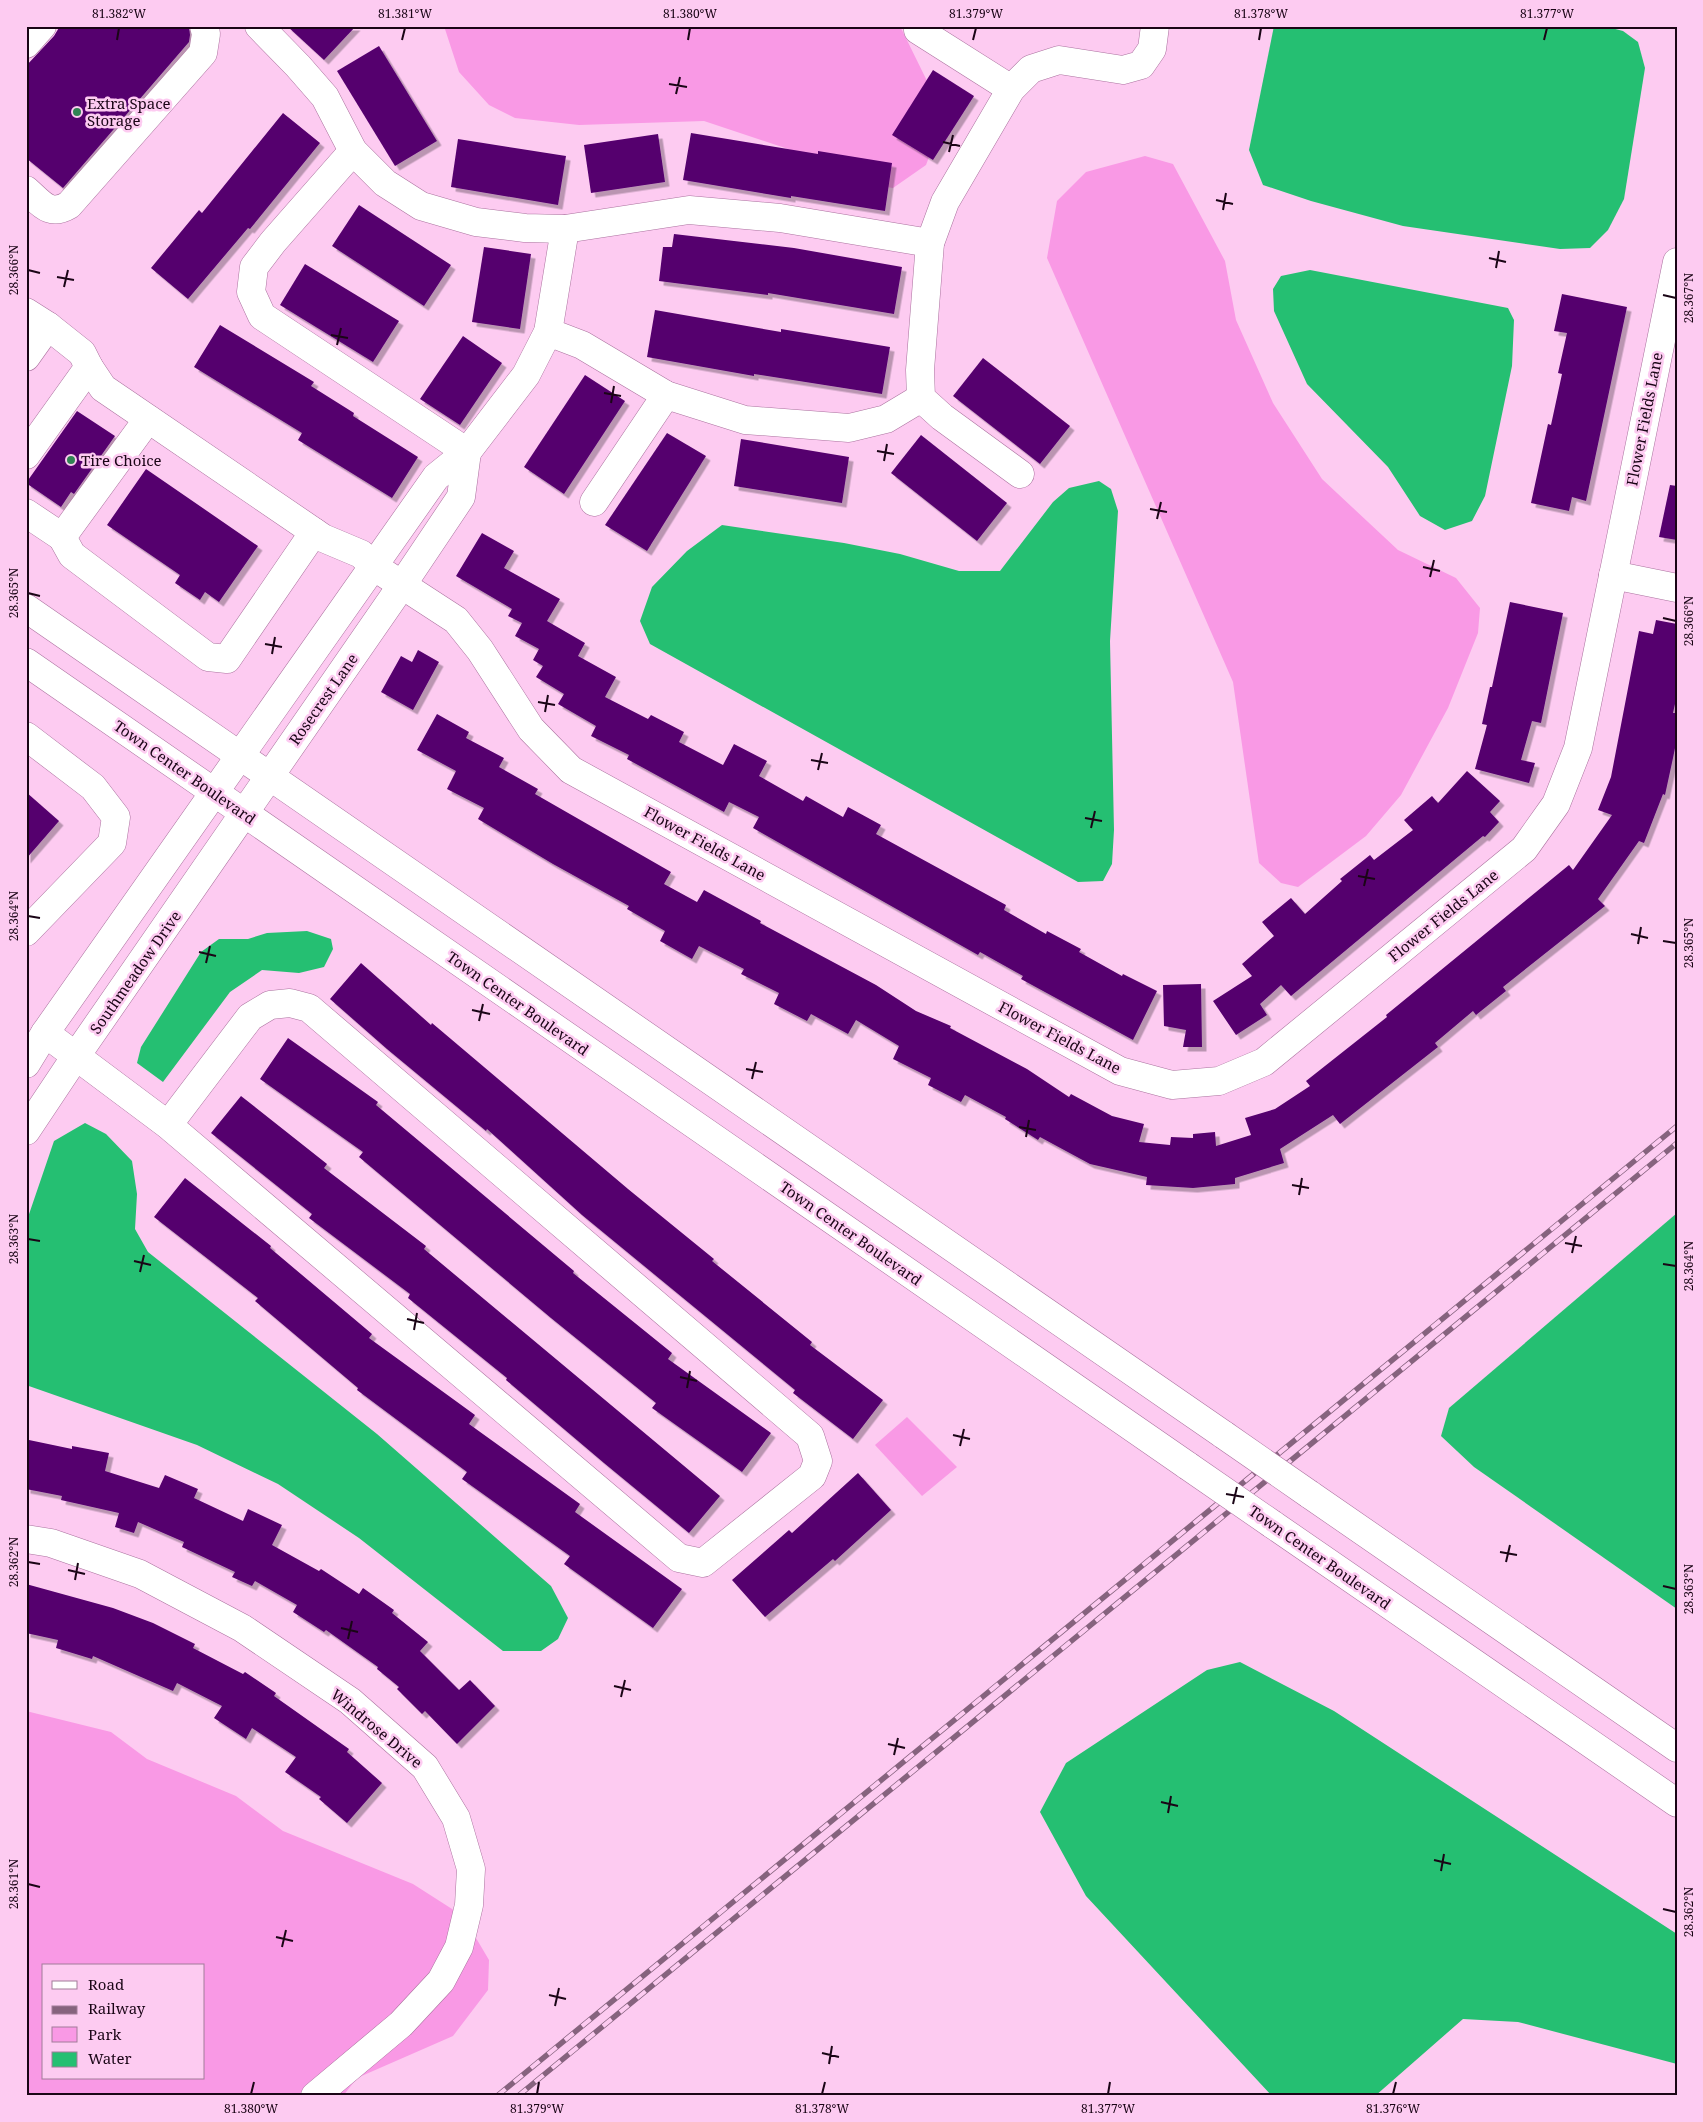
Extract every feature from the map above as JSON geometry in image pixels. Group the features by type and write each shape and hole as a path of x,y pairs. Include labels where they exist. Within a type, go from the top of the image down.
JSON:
{"street":[{"path":"26,44 42,26"},
{"path":"26,190 48,209 60,211 70,205 203,53 206,34 204,26"},
{"path":"259,26 325,97 354,151 385,183 421,206 476,222 526,228 565,229 689,210 780,218 930,242"},
{"path":"1020,474 942,417 921,398 920,370 930,242 945,202 1011,89 1031,69 1059,60 1123,70 1141,65 1152,49 1155,26"},
{"path":"918,30 1011,89"},
{"path":"354,151 273,242 254,267 252,292 262,316 467,452"},
{"path":"26,1064 45,1033 436,477 467,452 526,375 548,332 565,229"},
{"name":"Flower Fields Lane","path":"37,319 82,352 89,367 103,388 323,538 361,554 372,566 456,620 480,650 531,729 571,770 1120,1071 1172,1085 1219,1081 1264,1062 1524,849 1556,804 1578,748 1677,262"},
{"path":"26,357 37,319"},
{"path":"548,332 582,345 666,395 745,420 849,428 886,419 921,398"},
{"path":"26,455 89,367"},
{"path":"594,502 666,395"},
{"path":"62,537 148,419"},
{"name":"Rosecrest Lane","path":"244,813 461,497 467,452"},
{"path":"26,513 62,537 72,555 208,657 227,659 314,532"},
{"path":"1613,575 1677,588"},
{"path":"26,608 1677,1748"},
{"name":"Town Center Boulevard","path":"26,662 1677,1803"},
{"path":"26,736 93,787 116,817 112,843 26,932"},
{"name":"Southmeadow Drive","path":"26,1131 244,813"},
{"path":"45,1033 168,1124 680,1558 703,1563 812,1476 818,1461 810,1436 309,1008 290,1003 270,1004 250,1017 168,1124"},
{"name":"Windrose Drive","path":"26,1539 52,1543 140,1574 242,1628 350,1701 425,1767 456,1818 471,1868 469,1905 459,1947 441,1981 401,2024 314,2096"}],"green space":[{"path":"444,26 900,26 929,85 939,130 926,165 893,188 850,181 809,156 704,121 579,125 515,118 489,105 459,72"},
{"path":"1145,156 1173,164 1225,261 1236,320 1273,403 1322,479 1398,550 1456,578 1480,608 1478,633 1448,708 1401,795 1366,836 1298,887 1281,883 1259,863 1233,682 1047,258 1057,201 1086,172"},
{"path":"907,1417 957,1467 922,1496 875,1445"},
{"path":"26,1711 111,1732 147,1759 236,1796 283,1831 413,1884 463,1916 489,1960 488,1990 453,2036 357,2078 343,2096 26,2096"}],"water":[{"path":"1274,26 1604,26 1623,31 1638,42 1645,68 1624,199 1608,230 1590,248 1560,249 1403,226 1311,201 1263,185 1249,150"},
{"path":"1310,270 1508,308 1514,320 1512,366 1485,496 1472,521 1445,530 1420,516 1388,467 1307,384 1274,311 1273,289 1281,276"},
{"path":"1099,481 1111,489 1118,511 1110,641 1114,830 1112,864 1103,881 1078,882 650,644 640,621 652,587 687,551 722,525 844,543 900,554 959,571 1000,571 1053,502 1069,488"},
{"path":"307,931 331,939 333,949 324,967 299,973 262,970 230,992 163,1082 137,1063 141,1047 201,952 219,939 248,939 267,933"},
{"path":"85,1123 106,1134 132,1161 137,1194 135,1229 148,1252 377,1434 551,1586 568,1618 558,1639 541,1651 503,1651 359,1538 278,1484 197,1445 26,1385 26,1223 54,1141"},
{"path":"1677,1213 1677,1609 1474,1467 1441,1436 1449,1408"},
{"path":"1240,1662 1334,1711 1677,1934 1677,2064 1518,2022 1463,2019 1375,2096 1272,2096 1086,1896 1040,1812 1066,1763 1207,1670"}],"building":[{"name":"Extra Space Storage","path":"60,26 189,26 190,35 189,42 63,188 26,158 26,66 54,36"},
{"path":"287,26 356,26 324,60"},
{"path":"379,46 437,141 395,166 337,71"},
{"path":"933,70 974,96 933,160 892,135"},
{"path":"283,113 320,143 250,229 248,228 188,299 151,268 199,210 202,213"},
{"path":"691,133 818,154 818,151 892,163 885,211 683,180"},
{"path":"658,134 665,182 591,193 584,145"},
{"path":"458,139 566,156 558,205 451,187"},
{"path":"359,205 451,265 424,306 332,246"},
{"path":"674,234 794,248 902,267 894,314 768,293 768,295 659,281 663,247 672,247"},
{"path":"484,247 531,254 520,329 472,322"},
{"path":"305,264 399,321 373,362 280,305"},
{"path":"1562,294 1627,307 1586,501 1572,497 1569,511 1531,503 1548,424 1551,425 1562,374 1558,373 1567,333 1554,331"},
{"path":"655,310 781,332 781,329 890,347 882,394 754,374 754,376 647,357"},
{"path":"220,325 314,382 311,386 354,413 353,416 418,457 392,498 298,440 302,433 194,367"},
{"path":"463,336 502,363 460,425 420,399"},
{"path":"983,358 1070,426 1040,464 953,396"},
{"path":"585,375 625,401 564,494 524,467"},
{"name":"Tire Choice","path":"77,411 115,436 74,494 71,492 61,507 26,483"},
{"path":"667,433 706,456 647,551 605,525"},
{"path":"921,435 1007,503 977,541 891,473"},
{"path":"741,439 849,457 842,503 734,486"},
{"path":"146,469 258,546 219,602 205,592 200,600 175,583 180,575 107,525"},
{"path":"1670,485 1677,486 1677,540 1659,537"},
{"path":"482,533 514,551 504,568 560,599 547,621 585,643 578,656 616,677 605,697 648,719 651,715 684,732 679,742 723,765 734,744 767,761 759,776 803,801 806,796 843,817 848,807 881,825 876,834 1006,905 1004,910 1046,934 1047,931 1081,949 1079,952 1122,976 1123,974 1157,991 1133,1040 1021,979 1023,976 980,952 978,955 753,828 759,817 729,802 724,812 627,759 629,755 591,736 596,726 558,704 564,694 536,677 543,666 533,660 539,649 515,636 522,623 508,616 512,609 456,576"},
{"path":"1510,602 1563,613 1541,723 1532,721 1521,760 1535,763 1529,783 1475,769 1487,725 1482,724"},
{"path":"1656,620 1677,624 1677,695 1673,713 1677,713 1677,738 1665,795 1663,794 1644,843 1639,841 1598,899 1605,906 1503,987 1506,991 1476,1015 1473,1011 1435,1043 1438,1047 1340,1124 1333,1115 1280,1149 1284,1163 1235,1178 1235,1184 1193,1188 1146,1185 1147,1177 1090,1164 1040,1137 1038,1140 1005,1119 1006,1117 965,1095 961,1102 928,1085 931,1078 893,1059 899,1046 856,1020 848,1034 811,1014 807,1021 774,1004 779,993 741,974 744,969 699,946 692,959 660,941 665,931 627,909 629,906 553,864 478,819 484,808 447,789 456,771 417,750 437,714 469,732 466,738 504,758 499,767 538,789 535,794 671,872 664,884 697,902 704,890 761,921 760,923 876,985 916,1011 951,1026 950,1028 1027,1069 1069,1097 1071,1094 1112,1116 1144,1124 1139,1142 1170,1145 1171,1137 1193,1138 1193,1134 1215,1132 1216,1146 1251,1135 1245,1118 1275,1109 1310,1086 1306,1081 1387,1017 1386,1015 1569,865 1573,870 1612,815 1598,810 1611,777 1639,631 1653,634"},
{"path":"418,650 439,662 413,710 381,692 401,656 412,662"},
{"path":"1467,771 1500,801 1490,812 1499,822 1485,837 1483,836 1291,996 1281,985 1260,1004 1267,1015 1236,1035 1213,1001 1252,976 1242,964 1274,936 1262,922 1291,898 1305,914 1342,881 1340,879 1370,855 1374,860 1413,830 1404,820 1432,796 1438,803"},
{"path":"26,792 59,821 26,859"},
{"path":"361,963 431,1025 432,1023 628,1189 714,1259 712,1261 812,1342 810,1345 883,1400 853,1439 793,1393 795,1390 582,1215 487,1129 486,1131 330,999"},
{"path":"1201,984 1202,1047 1183,1047 1186,1030 1164,1026 1163,985"},
{"path":"288,1038 378,1102 376,1105 574,1271 573,1273 672,1353 668,1359 771,1433 742,1472 652,1408 656,1403 551,1318 359,1157 363,1152 260,1079"},
{"path":"241,1096 327,1164 324,1168 426,1246 424,1249 720,1496 689,1533 506,1380 507,1378 408,1298 410,1294 309,1218 312,1214 211,1133"},
{"path":"185,1178 271,1246 270,1248 372,1334 369,1338 475,1415 469,1424 580,1504 575,1512 682,1589 653,1628 564,1564 570,1556 462,1479 467,1472 357,1390 358,1388 255,1301 258,1298 154,1217"},
{"path":"29,1440 72,1449 72,1446 109,1453 105,1471 159,1488 165,1475 198,1489 194,1498 243,1521 248,1509 282,1525 272,1545 319,1571 321,1569 359,1594 363,1588 394,1610 392,1613 428,1642 420,1651 459,1690 470,1680 495,1706 457,1744 425,1711 422,1714 397,1689 399,1687 377,1669 378,1667 326,1630 324,1632 293,1612 297,1605 255,1581 252,1586 232,1577 235,1572 182,1547 184,1542 138,1522 134,1533 115,1527 119,1513 61,1500 62,1496 26,1489 26,1451"},
{"path":"858,1473 891,1510 835,1561 833,1559 765,1617 732,1580 789,1530 792,1533"},
{"path":"26,1584 113,1608 153,1623 195,1644 193,1648 243,1674 245,1672 276,1693 274,1696 349,1749 347,1752 382,1783 347,1823 319,1799 321,1797 285,1772 296,1757 252,1728 246,1739 214,1718 222,1706 177,1683 173,1691 93,1656 92,1659 56,1648 58,1640 26,1633"}],"railway":[{"path":"497,2096 1677,1126"},
{"path":"518,2096 1677,1143"}],"place":[{"name":"Extra Space Storage","path":"77,112"},
{"name":"Tire Choice","path":"71,460"}]}
